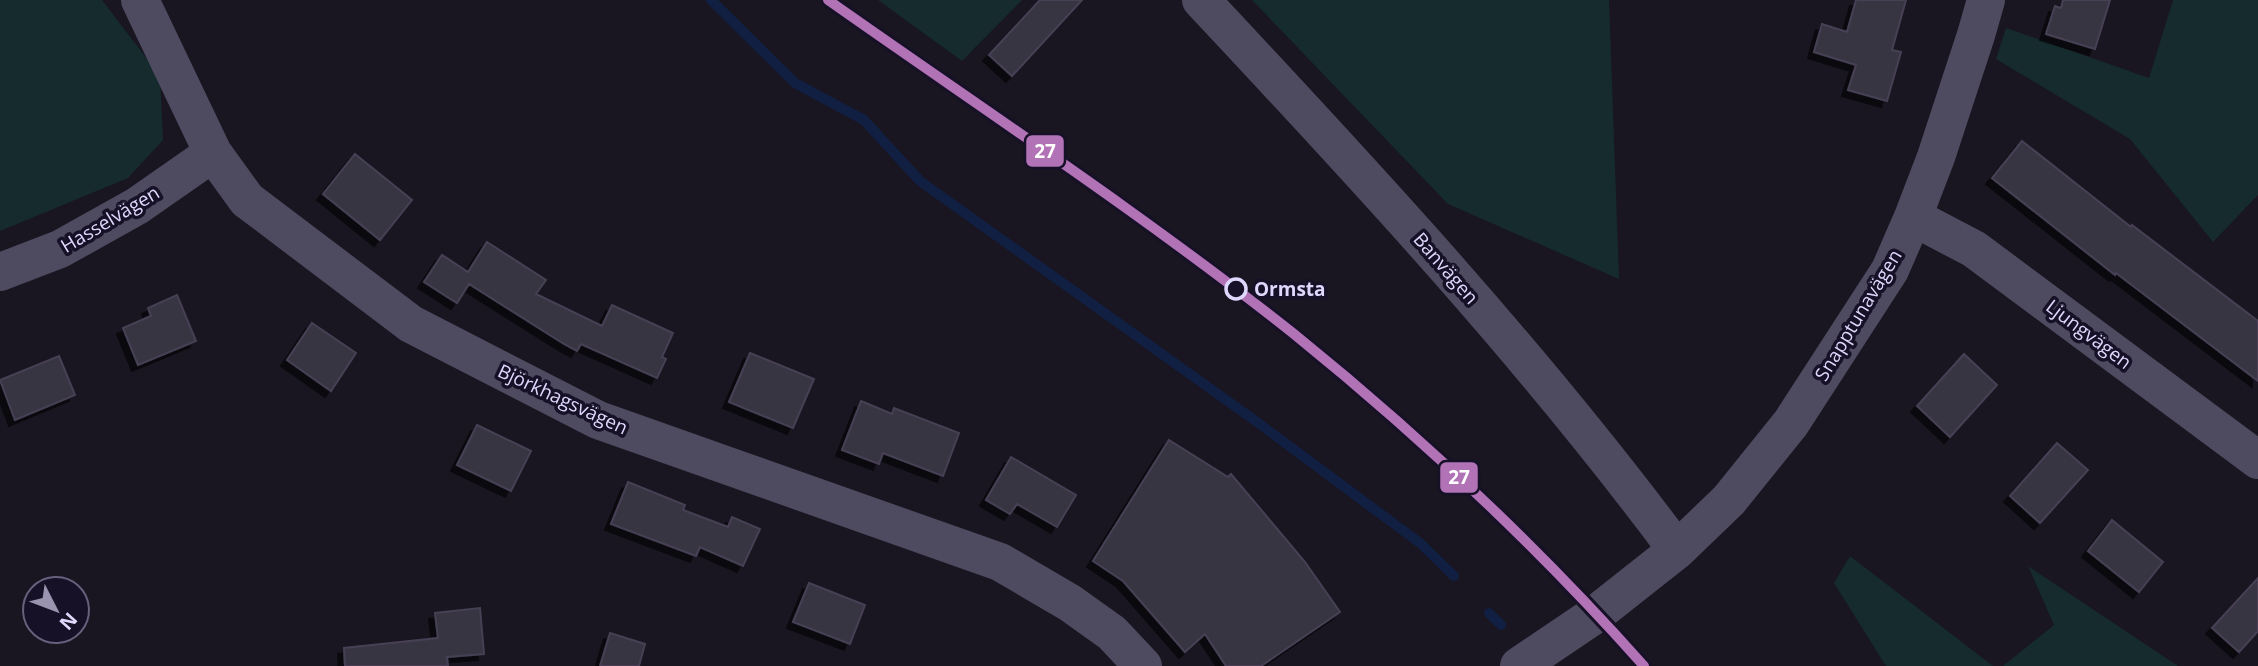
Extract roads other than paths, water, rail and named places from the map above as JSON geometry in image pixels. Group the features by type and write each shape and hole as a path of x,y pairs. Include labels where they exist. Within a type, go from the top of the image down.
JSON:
{"street":[{"name":"Björkhagsvägen","path":"140,0 213,153 247,200 411,324 598,420 1000,562 1070,603 1112,633 1143,666"},
{"name":"Banvägen","path":"1201,0 1366,176 1514,346 1628,485 1677,550"},
{"name":"Snapptunavägen","path":"1518,666 1587,621 1677,550 1730,500 1791,424 1890,270 1913,217 1986,0"},
{"name":"Hasselvägen","path":"0,272 60,249 93,231 137,206 213,153"},
{"name":"Ljungvägen","path":"1913,217 1974,249 2258,460"}],"waterway":[{"path":"711,0 795,83 864,120 920,181 1257,422 1420,543 1454,576"},
{"path":"1489,613 1501,625"}],"place":[{"name":"Ormsta","path":"1236,289"}]}
